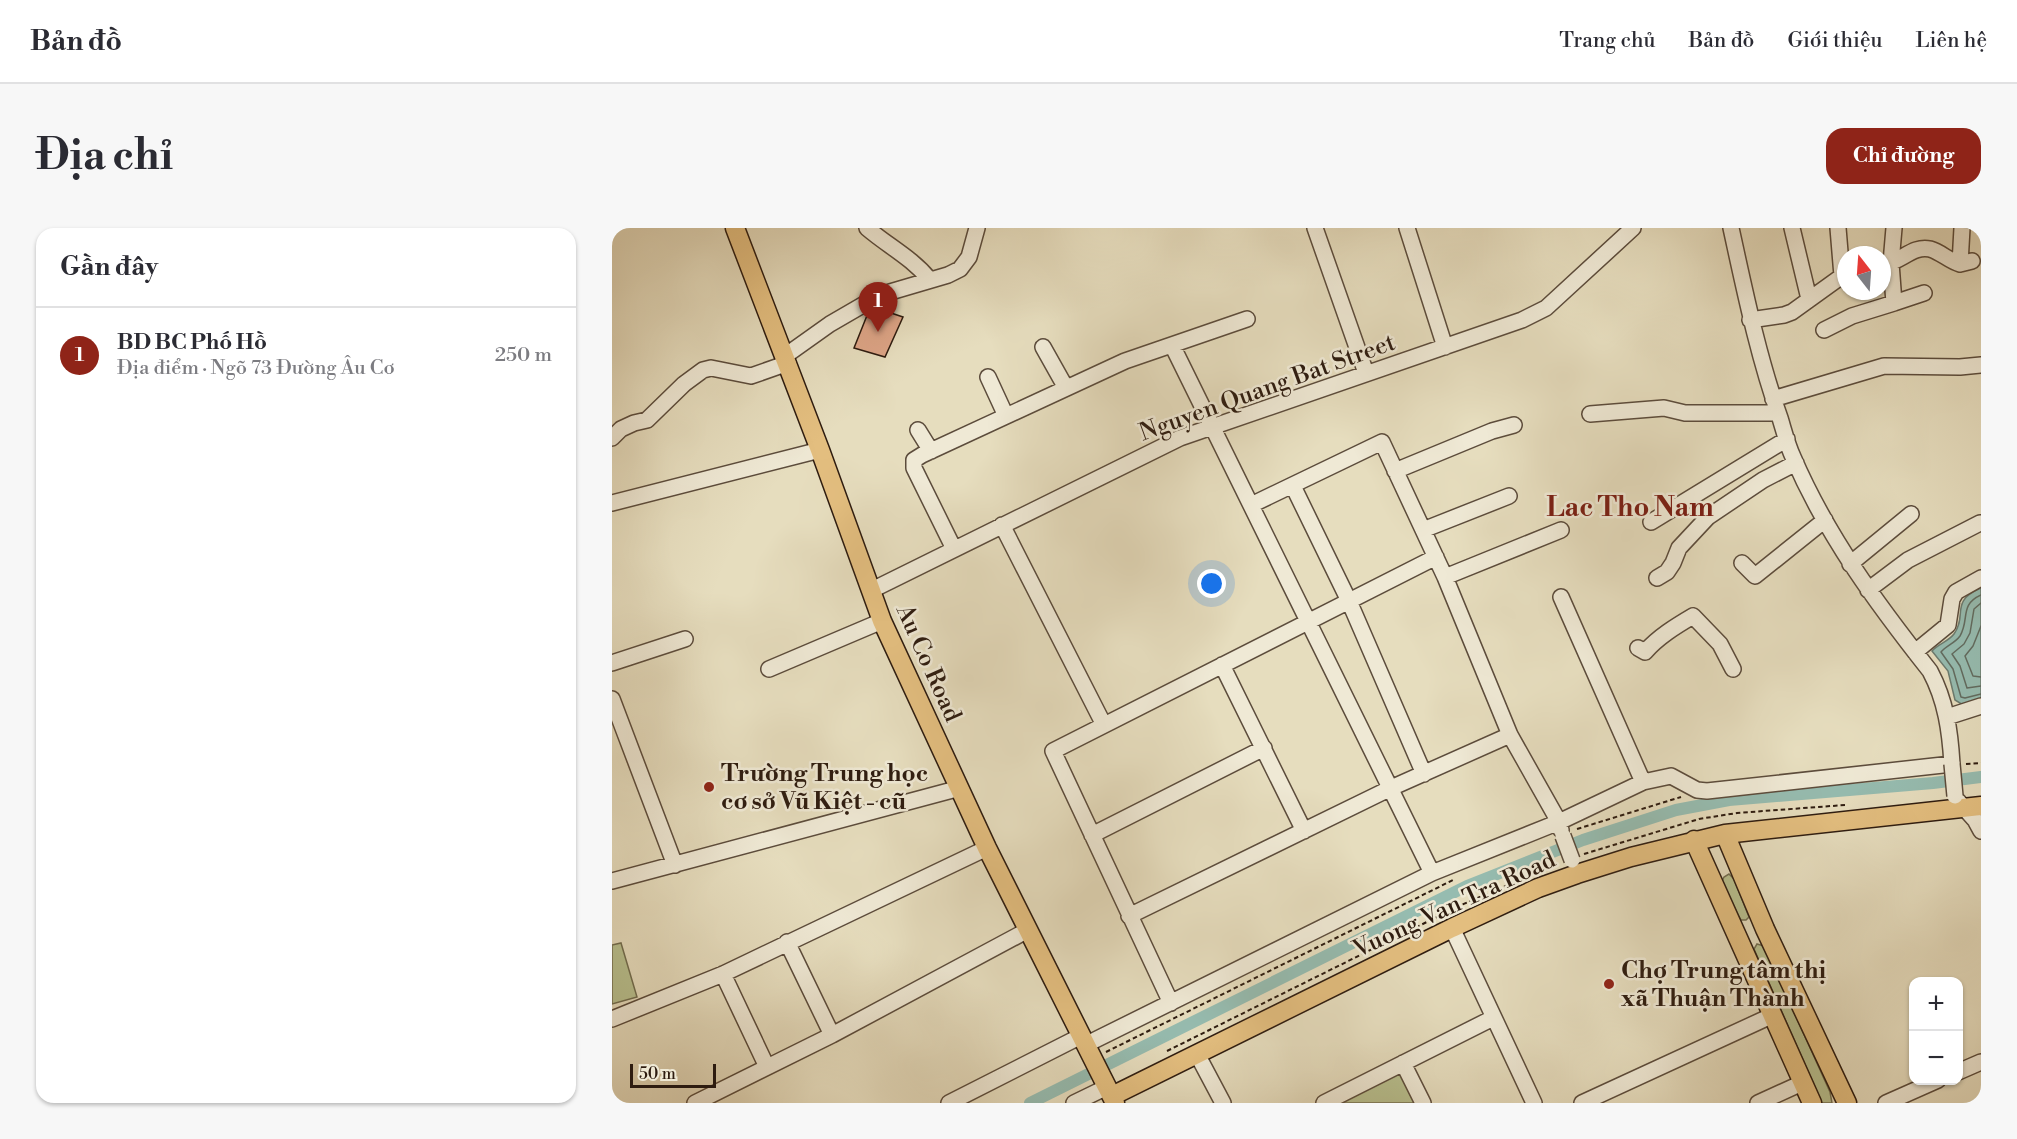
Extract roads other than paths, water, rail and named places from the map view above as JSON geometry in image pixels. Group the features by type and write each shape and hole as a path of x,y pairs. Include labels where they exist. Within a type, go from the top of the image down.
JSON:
{"main road":[{"name":"Au Co Road","path":"735,228 786,359 882,621 987,848 1111,1095"},
{"name":"Vuong Van Tra Road","path":"1111,1095 1538,888 1575,867 1725,834 1967,804"},
{"path":"1725,834 1766,929 1847,1103"},
{"path":"1694,840 1812,1103"},
{"path":"1738,941 1766,929"}],"street":[{"path":"867,228 918,265 929,279"},
{"path":"612,438 621,429 647,420 684,384 703,370 711,368 751,376 786,359 845,314 880,295 960,269 969,257 977,228"},
{"path":"1315,228 1366,373"},
{"path":"1407,228 1445,347"},
{"name":"Nguyen Quang Bat Street","path":"872,591 1180,438 1522,320 1546,308 1633,228"},
{"path":"1731,228 1750,320 1775,406 1796,463 1850,564 1938,685 1950,733 1952,764 1967,804 1981,831"},
{"path":"1792,228 1809,300"},
{"path":"1838,228 1840,246"},
{"path":"1890,246 1894,228"},
{"path":"1891,262 1909,252 1928,248 1966,262 1962,228"},
{"path":"1750,320 1784,315 1837,280"},
{"path":"1891,286 1894,303"},
{"path":"1824,330 1852,316 1923,293"},
{"path":"954,549 914,468 914,460 1125,361 1247,319"},
{"path":"1172,345 1432,873"},
{"path":"1043,347 1066,388"},
{"path":"1590,414 1664,408 1684,413 1775,406 1884,366 1981,365"},
{"path":"988,377 1006,416"},
{"path":"1395,471 1492,430 1514,425"},
{"path":"918,430 931,451"},
{"path":"1651,522 1787,439"},
{"path":"1251,505 1382,442 1445,577 1510,735 1564,830 1575,867"},
{"path":"612,503 820,450"},
{"path":"1656,578 1667,572 1679,548 1708,518 1763,480 1796,463"},
{"path":"1293,486 1349,601 1424,774"},
{"path":"1423,530 1509,496"},
{"path":"1850,564 1911,514"},
{"path":"1742,563 1755,576 1825,520"},
{"path":"1868,590 1908,561 1980,523"},
{"path":"1002,525 1104,725"},
{"path":"1445,577 1561,530"},
{"path":"1171,1003 1053,751 1436,558"},
{"path":"1916,652 1948,625 1952,599 1956,592 1981,578"},
{"path":"1561,597 1643,782"},
{"path":"1638,648 1645,652 1651,644 1693,616 1720,644 1733,669"},
{"path":"769,669 882,621"},
{"path":"612,663 685,639"},
{"path":"1222,665 1304,831"},
{"path":"612,699 675,865"},
{"path":"1947,717 1981,706"},
{"path":"1129,916 1391,788 1510,735"},
{"path":"1092,835 1264,748"},
{"path":"949,1103 1087,1048 1171,1003 1432,873 1564,830 1643,782 1671,776 1697,790 1707,791 1952,764"},
{"path":"612,881 960,788"},
{"path":"612,1019 723,975 787,942 987,848"},
{"path":"1452,928 1534,1103"},
{"path":"694,1103 831,1035 1028,930"},
{"path":"787,942 831,1035"},
{"path":"723,975 767,1067"},
{"path":"1582,1103 1772,1016"},
{"path":"1324,1103 1493,1018"},
{"path":"1197,1054 1223,1103"},
{"path":"1963,1069 1981,1062"},
{"path":"1403,1063 1423,1103"},
{"path":"1758,1103 1802,1083"},
{"path":"1886,1103 1927,1085"},
{"path":"1074,1103 1111,1095"}],"water":[{"path":"1981,588 1981,699 1963,705 1955,700 1948,671 1932,651 1954,634 1960,620 1962,603 1971,593"}],"waterway":[{"path":"1030,1103 1467,886 1583,840 1676,810 1729,800 1981,777"}],"place":[{"name":"BD BC Phố Hồ","path":"878,332"},
{"name":"Trường Trung học cơ sở Vũ Kiệt - cũ","path":"709,787"},
{"name":"Chợ Trung tâm thị xã Thuận Thành","path":"1609,984"}],"district":[{"name":"Lac Tho Nam","path":"1630,507"}]}
